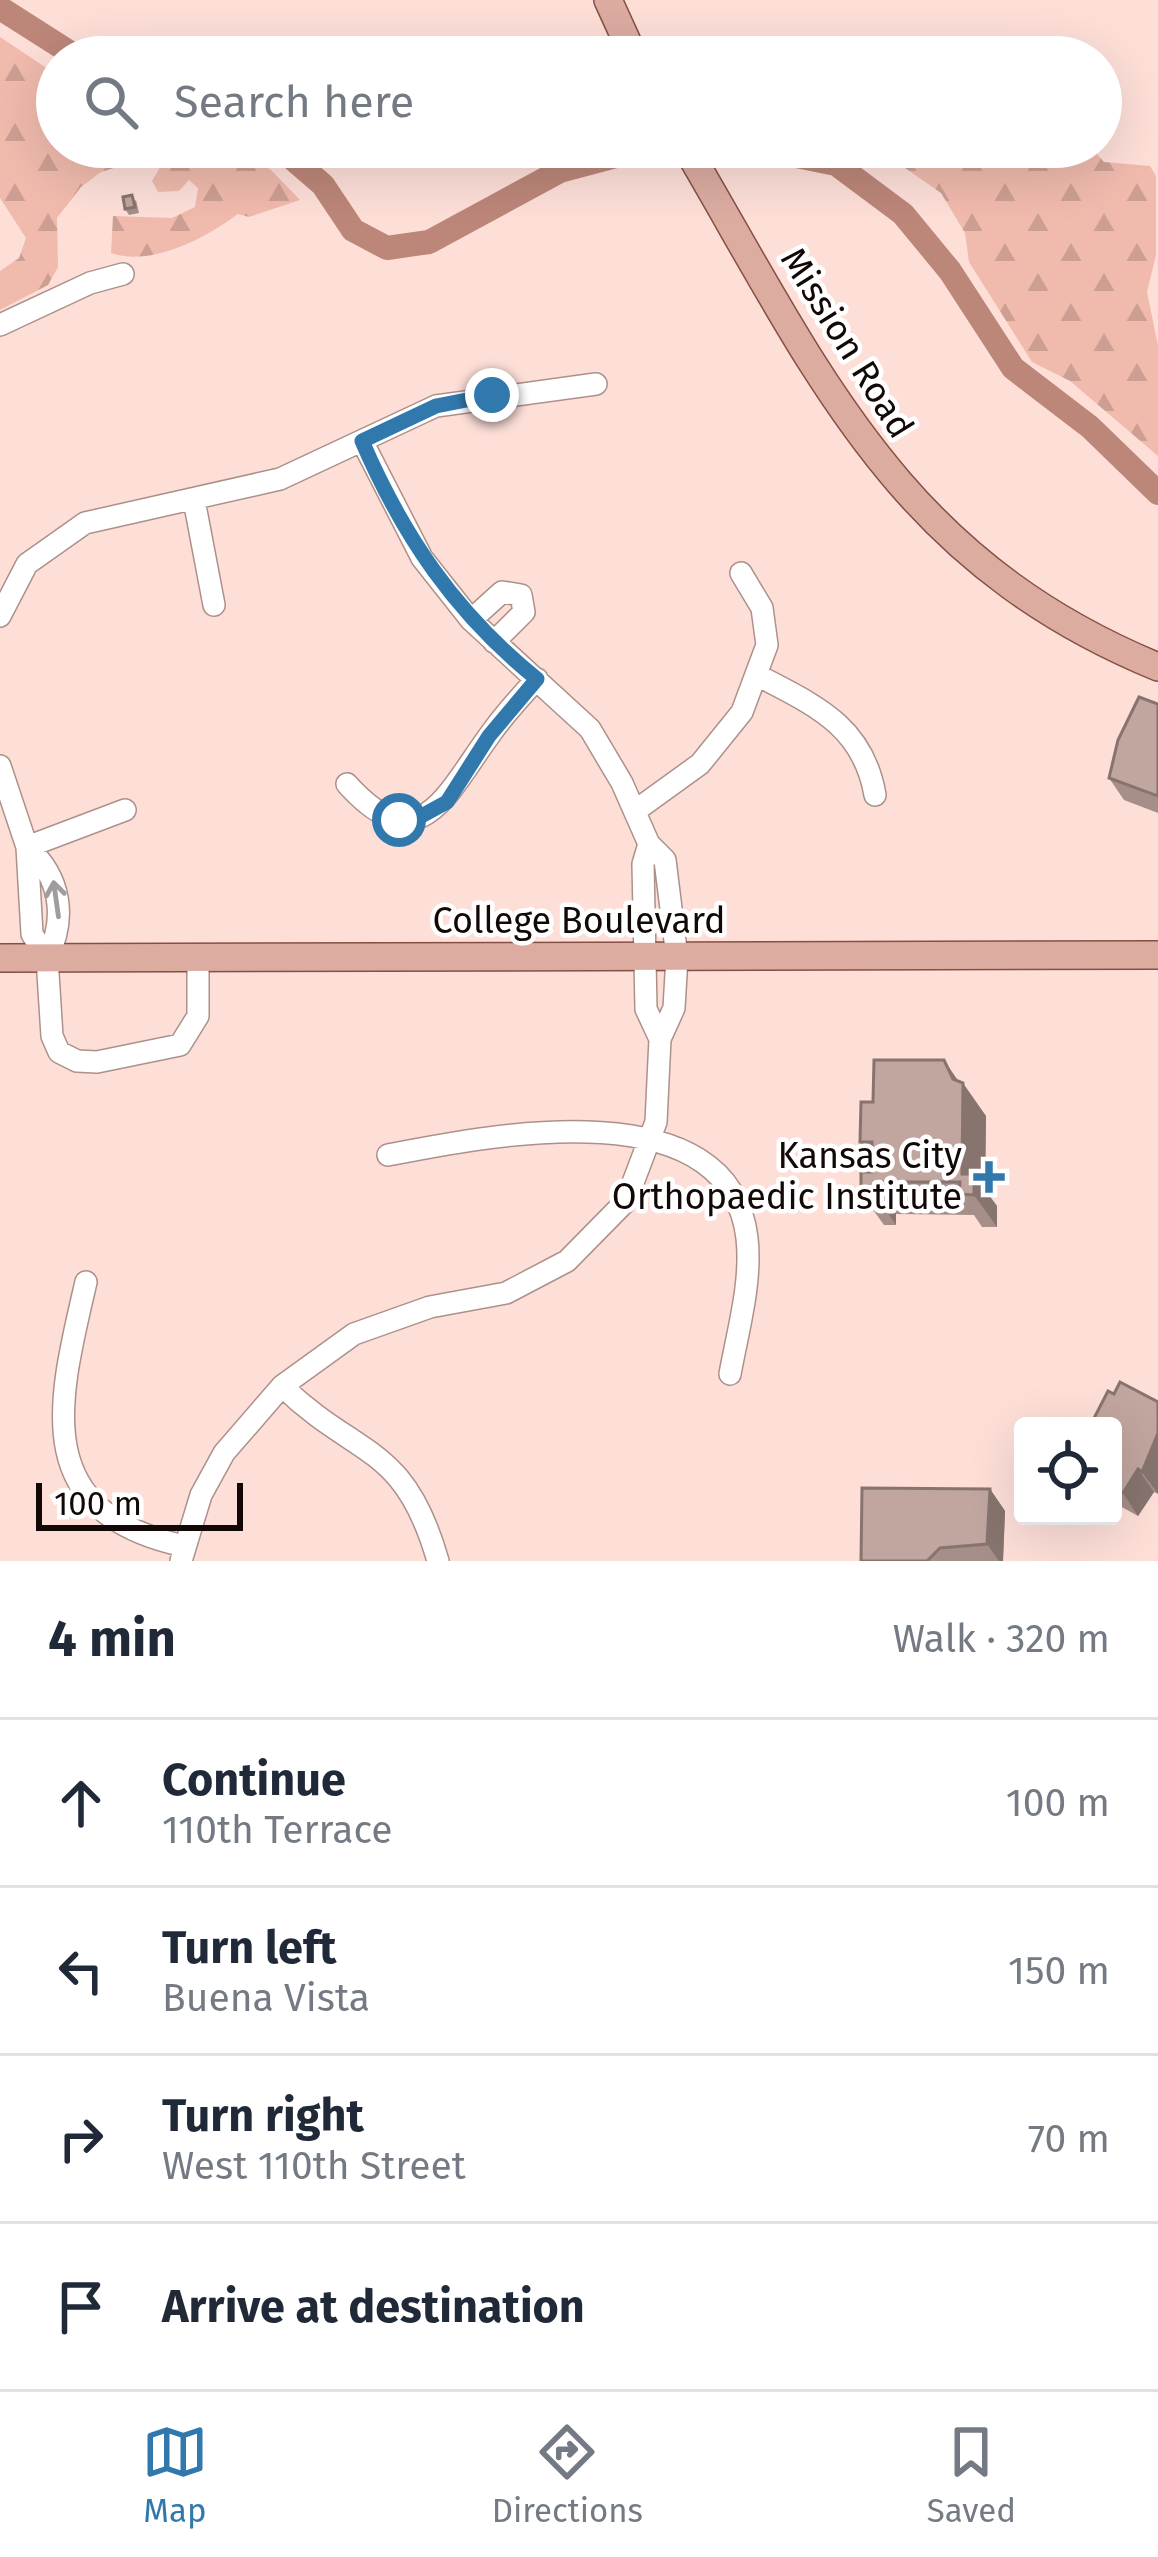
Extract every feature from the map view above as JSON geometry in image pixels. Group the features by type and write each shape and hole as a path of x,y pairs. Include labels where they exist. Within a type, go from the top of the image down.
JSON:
{"main road":[{"path":"608,0 624,36"},
{"name":"Mission Road","path":"698,168 846,421 912,502 968,556 1026,598 1087,635 1158,667"},
{"name":"College Boulevard","path":"0,958 1158,955"}],"street":[{"path":"0,325 90,283 123,274"},
{"path":"0,616 8,579 64,533 98,520 280,479 408,416 462,399 596,384"},
{"path":"86,1282 60,1413 72,1473 102,1511 121,1525 183,1553 201,1495 224,1454 282,1386 354,1334 430,1307 506,1293 547,1274 586,1245 626,1201 652,1140 661,1039 674,1008 677,957 665,860 649,844 590,729 471,620 398,521 362,441"},
{"path":"194,500 214,604"},
{"path":"635,811 713,749 742,712 767,632 762,608 741,573"},
{"path":"471,620 502,592 521,595 524,612 494,642"},
{"path":"757,675 844,729 866,757 875,795"},
{"path":"347,784 384,817 416,819 433,812 447,802 489,736 537,679"},
{"path":"0,766 27,847 54,880 60,934 47,958 52,1036 59,1052 76,1061 97,1062 164,1052 190,1036 198,1016 198,959"},
{"path":"27,847 125,810"},
{"path":"649,844 643,864 646,1009 661,1039"},
{"path":"388,1155 527,1133 652,1140 710,1165 724,1180 743,1219 747,1274 730,1374"},
{"path":"282,1386 317,1417 386,1462 418,1501 438,1561"}],"green space":[{"path":"0,37 36,61 36,168 114,168 81,187 57,218 58,267 48,285 0,310 0,271 19,258 26,238 0,198"},
{"path":"1150,166 1156,176 1156,255 1147,292 1158,346 1158,456 1070,381 1032,362 969,262 965,233 941,193 905,168"},
{"path":"160,168 268,168 300,200 249,217 238,214 178,248 143,256 111,253 113,216 172,218 195,207 198,188 189,180 179,191 158,192 152,181"}],"building":[{"path":"132,195 135,207 125,209 123,197"},
{"path":"1139,697 1158,704 1158,796 1109,778 1118,740"},
{"path":"874,1060 944,1060 953,1079 963,1083 962,1174 974,1174 974,1195 959,1194 960,1182 874,1182 874,1193 861,1193 861,1172 872,1172 872,1142 860,1142 861,1102 873,1102"},
{"path":"1120,1382 1158,1402 1158,1433 1142,1472 1138,1469 1123,1493 1122,1417 1095,1417 1108,1391 1114,1394"},
{"path":"862,1488 990,1489 987,1544 940,1548 927,1561 861,1561"}],"waterway":[{"path":"0,8 44,36"},
{"path":"303,168 323,185 353,230 387,248 429,242 571,168"},
{"path":"841,168 903,214 950,271 1013,368 1090,427 1158,493"}],"place":[{"name":"Kansas City Orthopaedic Institute","path":"989,1177"}],"route":[{"path":"399,820 416,819 447,802 489,736 537,679 471,620 422,558 398,521 362,441 436,406 492,395"}]}
